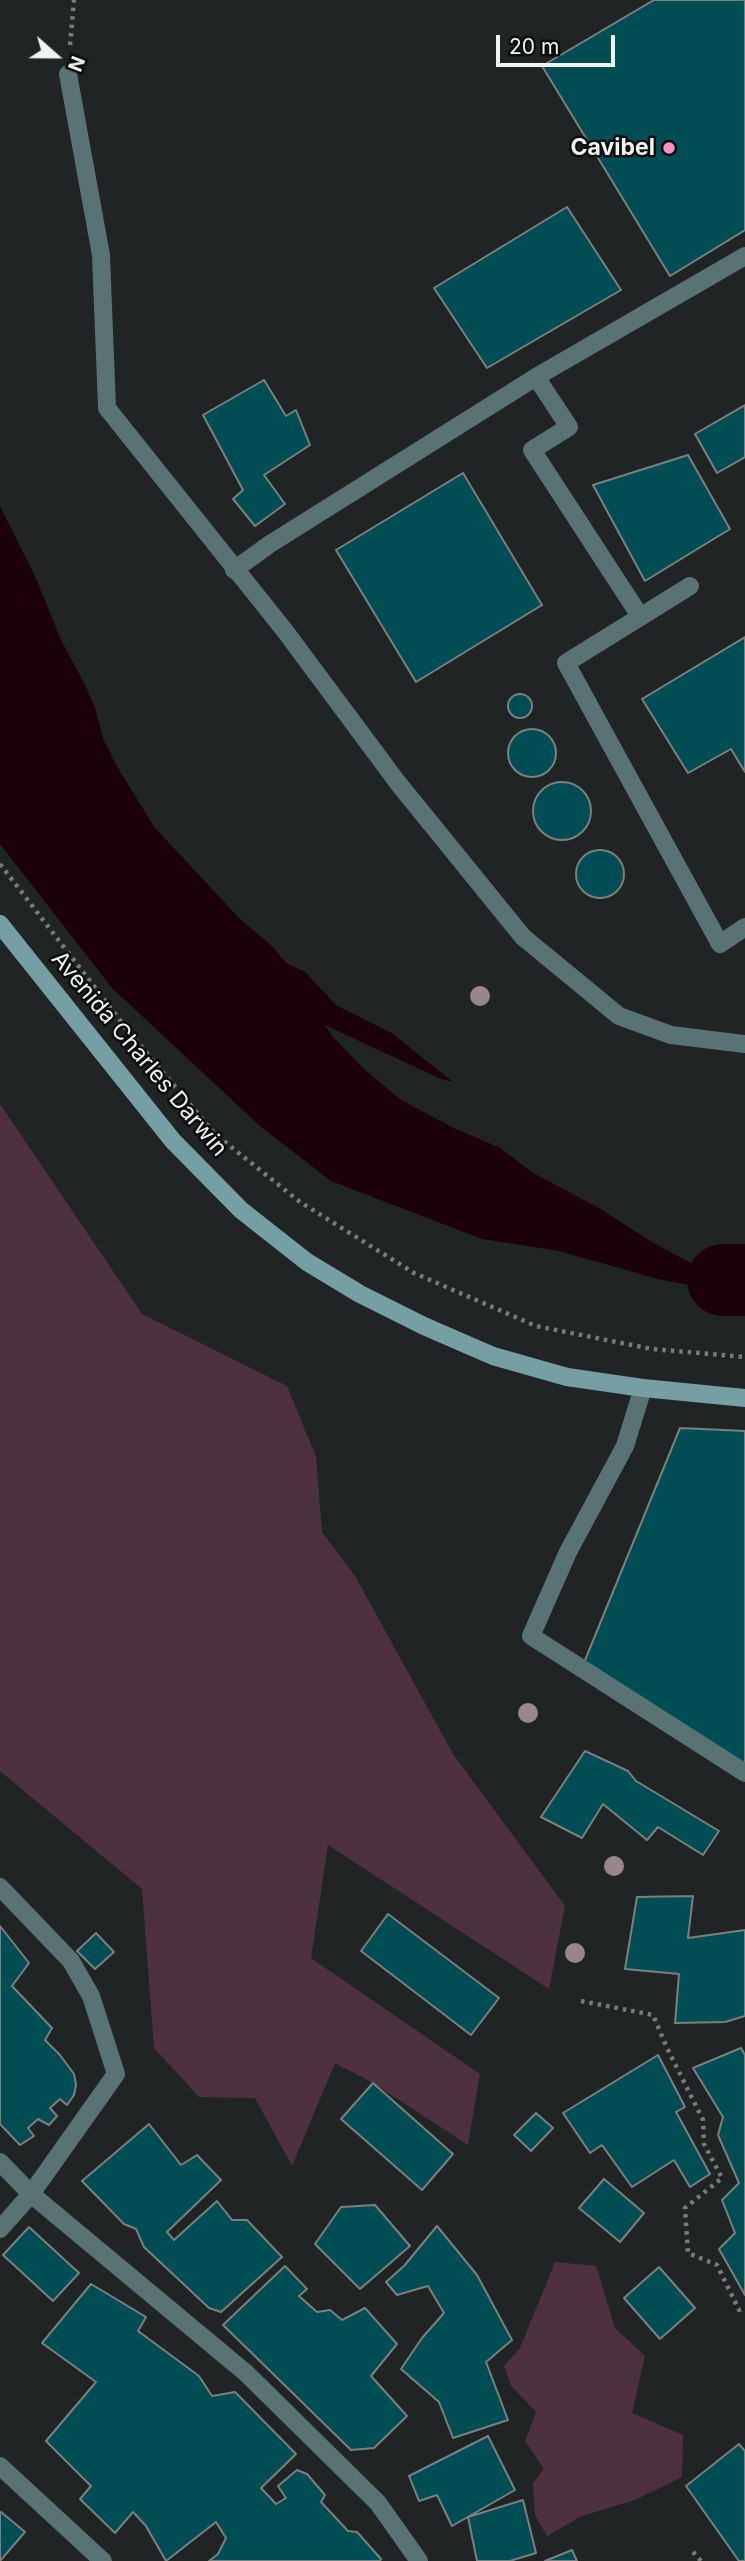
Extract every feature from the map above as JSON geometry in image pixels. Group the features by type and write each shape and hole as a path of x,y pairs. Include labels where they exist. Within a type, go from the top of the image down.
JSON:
{"main road":[{"name":"Avenida Charles Darwin","path":"0,924 173,1141 241,1210 307,1262 360,1294 493,1356 567,1377 745,1398"}],"street":[{"path":"68,74 101,255 107,408 285,631 398,783 523,937 619,1016 671,1035 745,1044"},
{"path":"234,570 270,544 536,377 745,256"},
{"path":"536,377 569,427 532,450 640,615"},
{"path":"690,586 566,663 720,944 745,927"},
{"path":"643,1388 625,1446 568,1552 531,1636 745,1773"},
{"path":"0,1887 71,1961 91,1996 116,2074 31,2194 0,2229"},
{"path":"0,2162 31,2194 246,2372 378,2503 419,2561"},
{"path":"0,2466 103,2561"}],"path":[{"path":"68,74 74,0"},
{"path":"0,864 129,1032 215,1134 300,1202 414,1273 536,1326 652,1349 745,1357"},
{"path":"581,2001 653,2015 703,2120 704,2144 722,2178 685,2208 688,2253 717,2265 739,2310 745,2308"},
{"path":"693,2552 701,2561"}],"shaded area":[{"path":"0,506 35,576 61,640 85,685 103,738 116,765 155,828 239,918 274,948 286,963 305,972 336,1005 393,1034 453,1082 441,1079 325,1025 333,1037 364,1069 401,1100 500,1148 533,1173 723,1280 716,1285 699,1287 658,1279 559,1251 482,1239 331,1181 260,1126 112,988 0,844"},
{"path":"0,1104 142,1314 287,1386 316,1457 322,1532 355,1576 453,1754 565,1906 549,1989 328,1845 311,1958 480,2074 468,2145 373,2083 335,2063 292,2166 255,2098 199,2097 154,2048 142,1889 0,1771"},
{"path":"555,2262 596,2266 615,2328 645,2356 632,2413 683,2435 682,2477 635,2500 582,2516 547,2536 535,2515 533,2483 544,2469 525,2441 536,2412 511,2386 504,2366 520,2348"}],"building":[{"name":"Cavibel","path":"654,0 745,0 745,230 670,276 542,66"},
{"path":"567,207 621,290 487,368 434,288"},
{"path":"264,380 286,416 296,410 310,445 264,475 285,504 255,526 233,499 243,490 203,415"},
{"path":"745,405 745,457 717,473 695,434"},
{"path":"688,455 730,529 645,581 593,485"},
{"path":"463,473 542,605 416,682 336,550"},
{"path":"745,637 745,772 731,749 688,773 642,699"},
{"path":"520,694 529,697 532,706 529,715 520,718 511,715 508,706 511,697"},
{"path":"532,729 549,736 556,753 549,770 532,777 515,770 508,753 515,736"},
{"path":"556,782 568,782 583,790 591,805 591,817 583,832 568,840 556,840 541,832 533,817 533,805 541,790"},
{"path":"600,850 617,857 624,874 617,891 600,898 583,891 576,874 583,857"},
{"path":"680,1428 745,1431 745,1767 581,1670"},
{"path":"585,1751 628,1771 636,1781 719,1831 703,1855 658,1827 647,1840 603,1804 582,1838 541,1817"},
{"path":"693,1896 688,1938 745,1930 745,2016 725,2022 675,2023 679,1974 625,1969 637,1897"},
{"path":"388,1914 499,1998 471,2035 361,1951"},
{"path":"0,1926 29,1963 12,1986 52,2028 45,2040 74,2074 76,2085 74,2095 67,2105 60,2099 50,2108 57,2116 49,2125 38,2119 28,2128 34,2136 20,2145 0,2124"},
{"path":"96,1933 114,1952 95,1969 77,1951"},
{"path":"741,2048 745,2055 745,2295 719,2249 735,2233 722,2200 739,2183 718,2135 723,2117 693,2068"},
{"path":"658,2055 685,2107 676,2112 710,2174 690,2187 674,2160 632,2187 602,2145 590,2153 563,2113"},
{"path":"373,2083 453,2154 422,2190 341,2119"},
{"path":"536,2113 553,2128 531,2151 514,2135"},
{"path":"149,2124 181,2165 197,2155 221,2180 167,2232 174,2240 217,2201 232,2220 247,2220 282,2257 221,2312 209,2308 144,2247 136,2229 124,2224 82,2181"},
{"path":"604,2179 644,2213 620,2242 579,2208"},
{"path":"375,2205 410,2246 360,2289 315,2244 341,2207"},
{"path":"437,2226 477,2275 512,2340 486,2362 508,2420 453,2438 439,2402 401,2369 422,2338 444,2313 428,2286 397,2295 386,2282 404,2266"},
{"path":"29,2227 79,2273 53,2301 3,2255"},
{"path":"285,2266 307,2289 299,2296 317,2312 330,2310 342,2320 365,2308 397,2344 371,2376 407,2416 374,2448 351,2450 223,2325"},
{"path":"659,2267 695,2308 660,2339 624,2298"},
{"path":"91,2284 146,2317 138,2331 199,2376 212,2396 235,2392 296,2454 261,2488 276,2504 286,2498 278,2486 297,2470 307,2474 325,2495 321,2502 348,2531 357,2532 380,2561 209,2561 218,2554 226,2538 216,2522 166,2561 146,2526 133,2512 115,2533 80,2499 91,2486 46,2441 96,2382 42,2343"},
{"path":"488,2436 515,2490 452,2526 437,2495 419,2501 409,2476"},
{"path":"739,2444 745,2451 745,2561 739,2561 686,2486"},
{"path":"523,2500 536,2553 510,2561 477,2561 468,2517"},
{"path":"0,2513 25,2532 0,2561"},
{"path":"572,2550 577,2561 545,2561"}],"waterway":[{"path":"723,1280 745,1280"}],"place":[{"name":"Cavibel","path":"669,148"}]}
